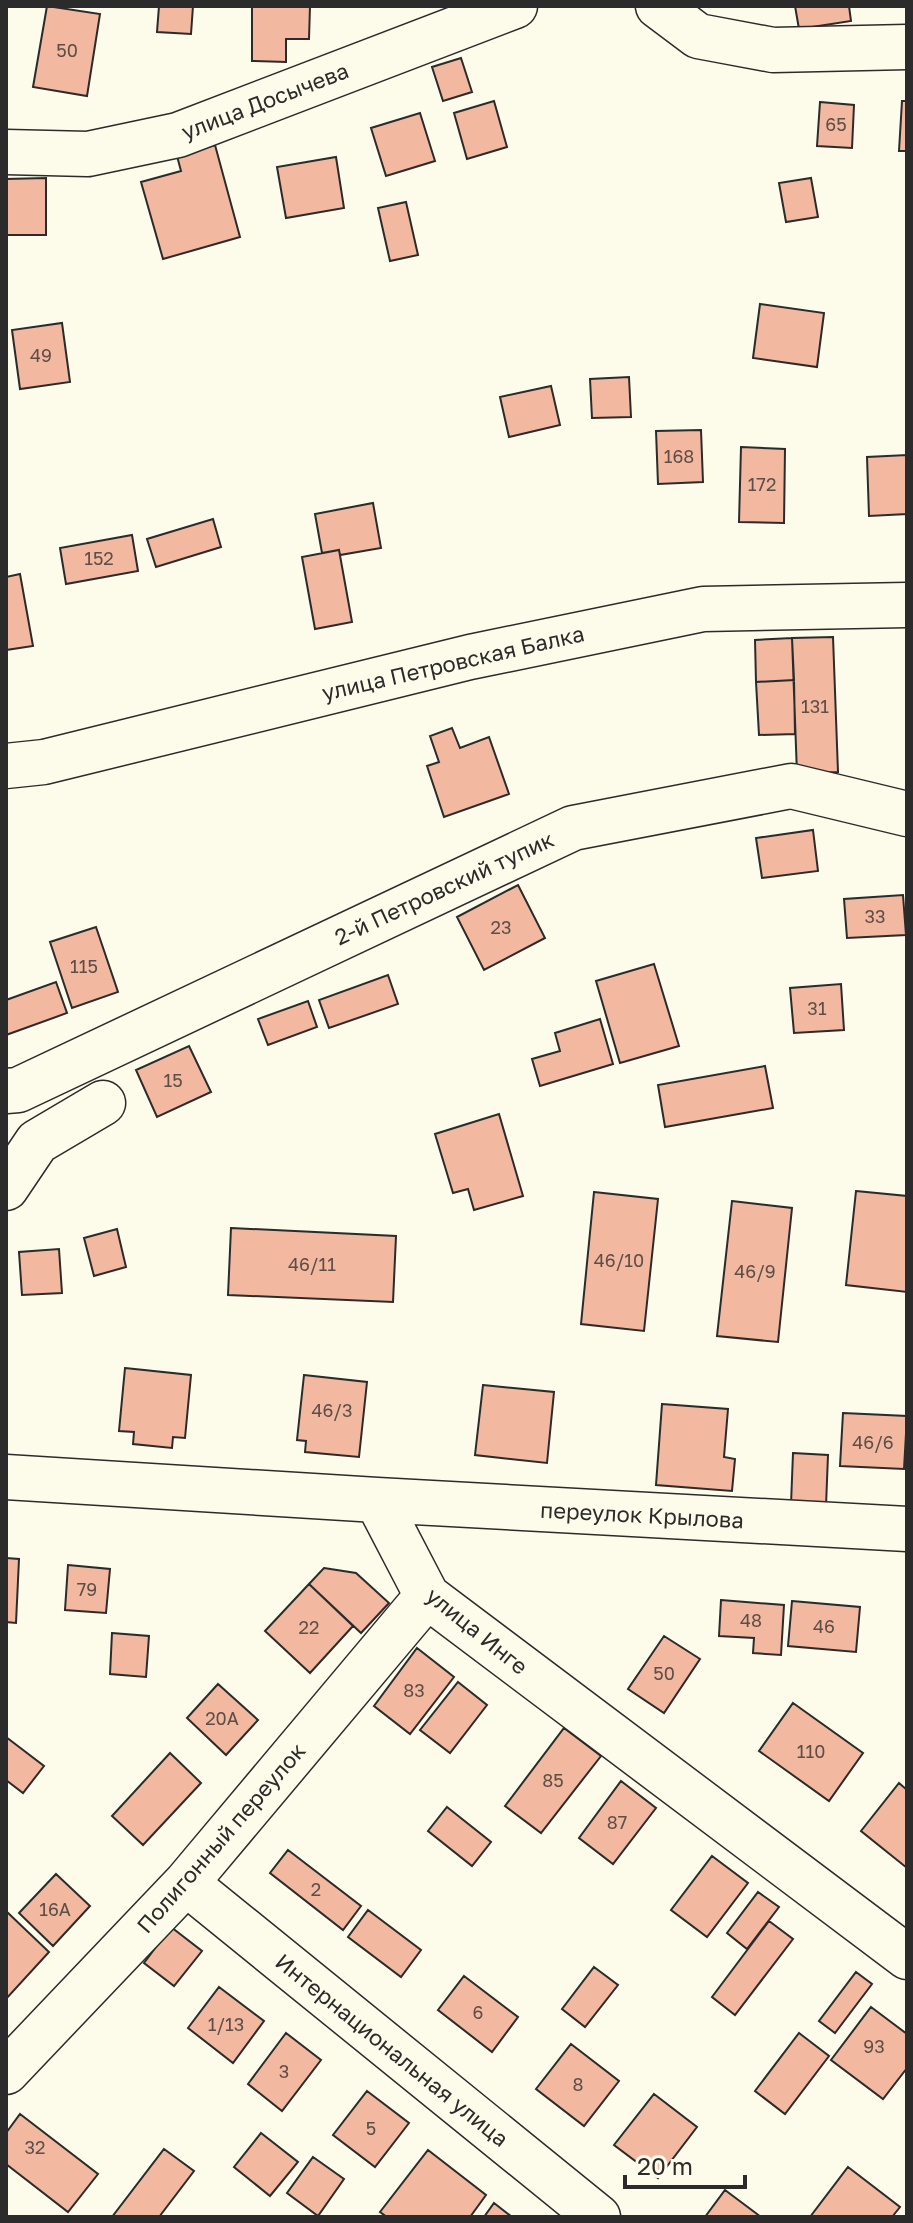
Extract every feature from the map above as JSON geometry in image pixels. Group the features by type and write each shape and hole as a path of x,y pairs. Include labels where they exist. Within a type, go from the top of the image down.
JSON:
{"street":[{"name":"улица Досычева","path":"6,152 88,154 178,135 515,6"},
{"path":"658,6 698,36 773,50 907,47"},
{"name":"улица Петровская Балка","path":"6,766 44,762 470,657 703,609 907,605"},
{"name":"2-й Петровский тупик","path":"6,1091 32,1084 573,828 791,786 907,814"},
{"path":"6,1188 37,1142 103,1103"},
{"path":"6,1477 377,1500"},
{"name":"переулок Крылова","path":"377,1500 907,1529"},
{"name":"улица Инге","path":"377,1500 427,1596 907,1957"},
{"name":"Полигонный переулок","path":"6,2072 186,1883 427,1596"},
{"name":"Интернациональная улица","path":"186,1883 598,2217"}],"building":[{"path":"47,6 100,14 87,96 33,87"},
{"path":"159,6 193,6 191,34 157,32"},
{"path":"252,6 310,6 309,39 286,39 286,62 252,61"},
{"path":"795,6 849,6 851,21 799,29"},
{"path":"461,58 472,92 443,101 432,67"},
{"path":"494,101 507,147 467,159 454,113"},
{"path":"902,101 907,101 907,151 899,151"},
{"path":"820,102 854,105 852,148 817,146"},
{"path":"420,113 435,161 386,176 371,128"},
{"path":"215,145 240,237 163,259 141,182 181,171 177,156"},
{"path":"336,157 344,208 286,218 277,167"},
{"path":"46,178 46,235 6,235 6,179"},
{"path":"811,178 818,217 786,222 779,183"},
{"path":"406,202 418,255 390,261 378,208"},
{"path":"760,304 824,313 817,367 753,358"},
{"path":"62,323 70,382 20,389 12,330"},
{"path":"629,377 631,417 592,418 590,379"},
{"path":"551,386 560,425 509,437 500,397"},
{"path":"701,430 703,482 658,484 656,431"},
{"path":"741,447 785,449 784,523 739,522"},
{"path":"907,455 907,514 869,516 867,457"},
{"path":"373,503 381,548 340,555 339,550 322,553 315,514"},
{"path":"213,519 221,547 156,567 147,539"},
{"path":"132,535 138,571 66,584 60,548"},
{"path":"339,550 352,622 315,629 302,557"},
{"path":"20,574 33,646 6,650 6,577"},
{"path":"833,637 838,772 797,774 792,638"},
{"path":"792,638 794,680 756,682 755,640"},
{"path":"794,680 795,734 759,735 756,682"},
{"path":"452,728 460,748 489,737 509,794 444,817 427,766 439,762 430,736"},
{"path":"813,830 818,871 762,878 756,838"},
{"path":"518,885 545,938 484,970 457,917"},
{"path":"903,895 906,935 847,938 844,899"},
{"path":"96,927 118,992 72,1008 50,942"},
{"path":"654,964 679,1046 620,1063 596,981"},
{"path":"388,975 398,1004 329,1028 319,1000"},
{"path":"56,982 67,1013 6,1035 6,1000"},
{"path":"841,984 844,1030 794,1033 790,988"},
{"path":"308,1001 317,1027 268,1045 258,1019"},
{"path":"600,1019 613,1064 540,1086 532,1059 560,1051 555,1033"},
{"path":"189,1046 211,1092 157,1117 136,1070"},
{"path":"765,1066 773,1108 665,1127 658,1085"},
{"path":"499,1114 523,1196 474,1210 468,1189 453,1193 435,1134"},
{"path":"856,1191 907,1196 907,1292 846,1285"},
{"path":"594,1192 658,1199 644,1331 581,1324"},
{"path":"732,1201 792,1208 778,1342 717,1336"},
{"path":"231,1228 396,1236 393,1302 228,1295"},
{"path":"117,1229 126,1267 94,1276 84,1238"},
{"path":"59,1249 62,1293 22,1295 19,1252"},
{"path":"125,1368 191,1375 185,1438 173,1437 172,1448 133,1444 134,1432 119,1431"},
{"path":"304,1375 367,1382 359,1457 305,1452 306,1441 297,1440"},
{"path":"483,1385 554,1392 547,1463 475,1455"},
{"path":"662,1404 728,1409 724,1457 735,1459 732,1491 656,1485"},
{"path":"843,1413 907,1416 904,1469 840,1466"},
{"path":"793,1453 828,1455 826,1506 791,1504"},
{"path":"6,1558 19,1559 16,1623 6,1622"},
{"path":"68,1565 110,1569 106,1613 65,1610"},
{"path":"324,1568 356,1573 389,1603 361,1633 309,1584"},
{"path":"309,1584 353,1626 310,1673 265,1631"},
{"path":"721,1600 784,1605 781,1655 753,1653 754,1638 719,1636"},
{"path":"792,1601 860,1607 856,1652 788,1646"},
{"path":"112,1633 149,1636 146,1677 110,1674"},
{"path":"664,1636 700,1659 664,1713 628,1689"},
{"path":"417,1648 454,1677 410,1734 374,1706"},
{"path":"458,1682 487,1705 450,1753 420,1730"},
{"path":"218,1684 258,1720 226,1755 187,1718"},
{"path":"793,1703 863,1753 829,1801 759,1751"},
{"path":"564,1728 601,1756 541,1833 505,1806"},
{"path":"6,1737 44,1766 23,1793 6,1780"},
{"path":"170,1753 201,1783 143,1845 112,1816"},
{"path":"621,1781 656,1808 613,1864 579,1838"},
{"path":"899,1783 907,1790 907,1868 861,1831"},
{"path":"447,1807 491,1842 472,1866 428,1831"},
{"path":"288,1850 361,1906 343,1930 270,1873"},
{"path":"712,1856 748,1883 707,1937 671,1910"},
{"path":"56,1874 90,1906 53,1946 19,1913"},
{"path":"758,1892 779,1907 747,1949 727,1933"},
{"path":"368,1910 421,1950 401,1977 348,1937"},
{"path":"6,1911 49,1952 6,1999"},
{"path":"769,1921 793,1939 735,2015 712,1997"},
{"path":"171,1927 202,1951 174,1986 144,1963"},
{"path":"594,1967 618,1985 585,2027 562,2009"},
{"path":"856,1972 872,1984 835,2033 819,2021"},
{"path":"464,1976 518,2017 492,2052 438,2010"},
{"path":"219,1987 264,2021 233,2063 188,2028"},
{"path":"871,2007 907,2034 907,2068 883,2099 831,2060"},
{"path":"286,2033 321,2060 282,2111 248,2084"},
{"path":"799,2033 829,2056 785,2114 755,2091"},
{"path":"571,2044 619,2081 584,2126 536,2089"},
{"path":"367,2091 409,2123 375,2167 333,2135"},
{"path":"654,2094 697,2127 658,2178 614,2145"},
{"path":"20,2114 98,2174 68,2212 6,2164 6,2133"},
{"path":"261,2133 298,2162 270,2196 234,2167"},
{"path":"164,2149 194,2171 159,2217 112,2217"},
{"path":"428,2150 486,2195 470,2217 387,2217 380,2212"},
{"path":"313,2157 344,2179 318,2216 287,2193"},
{"path":"848,2167 900,2207 892,2217 810,2217"},
{"path":"725,2190 761,2217 705,2217"},
{"path":"494,2203 512,2217 484,2217"}]}
